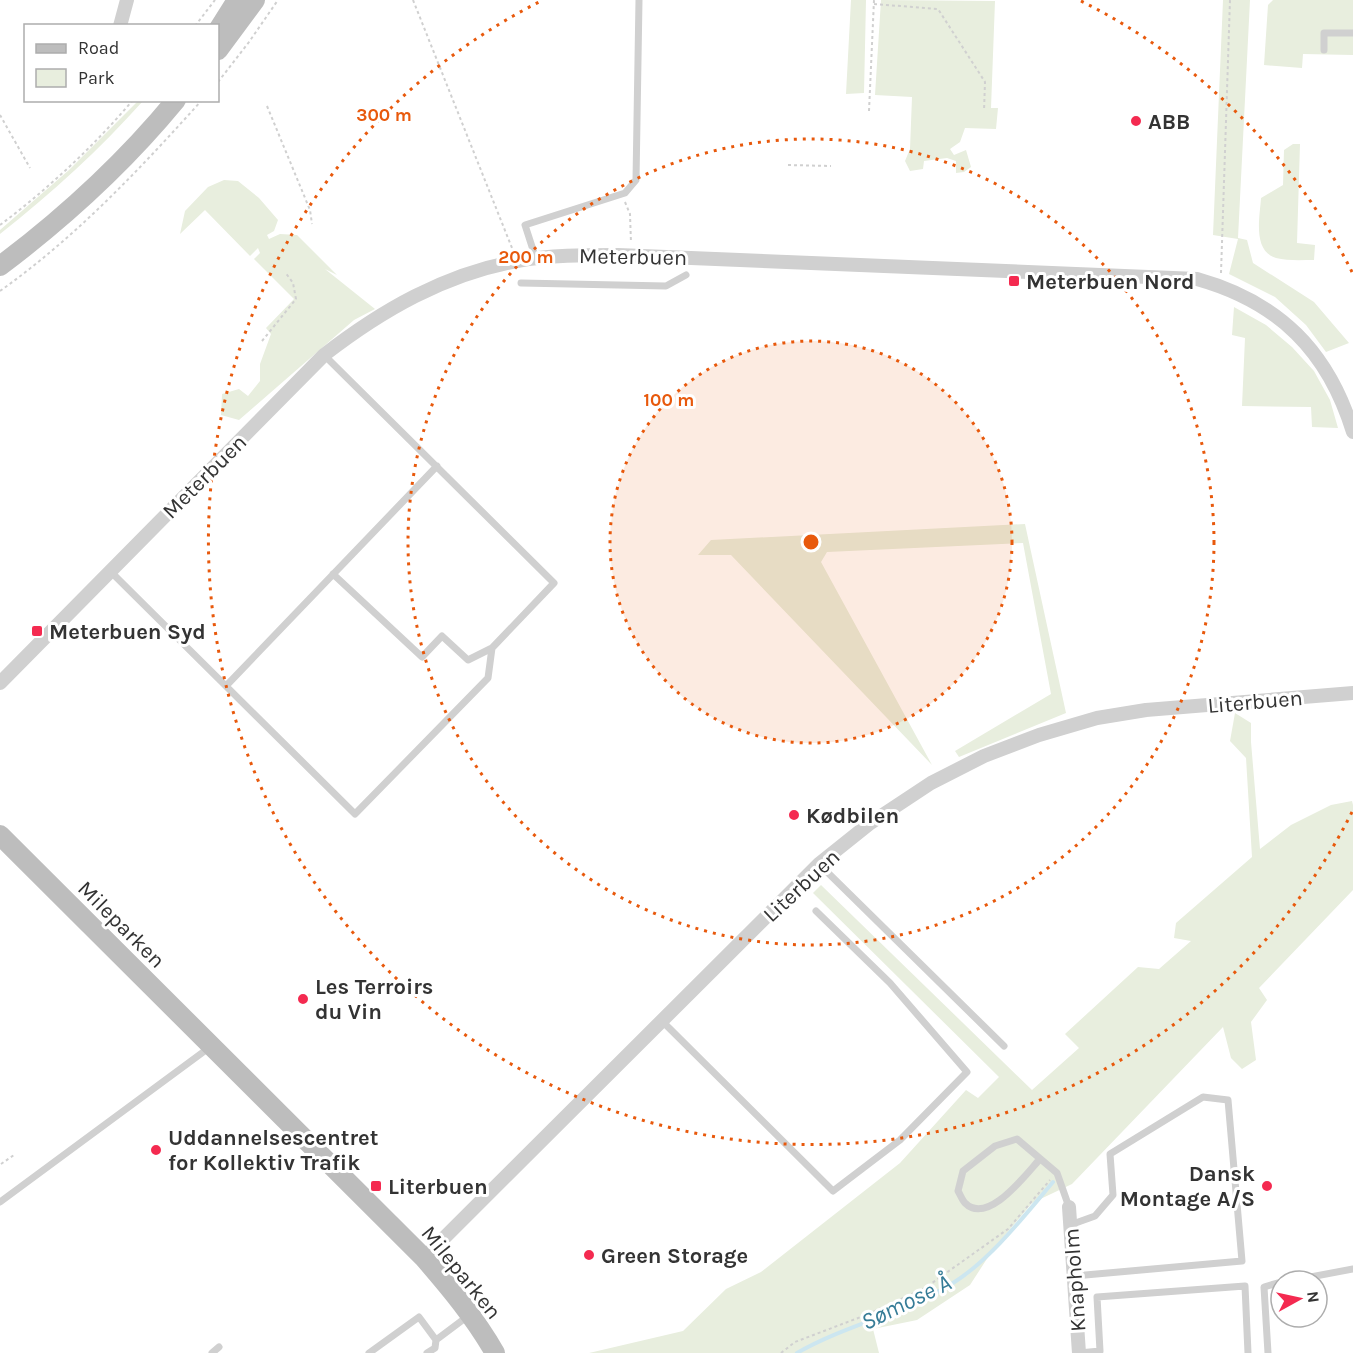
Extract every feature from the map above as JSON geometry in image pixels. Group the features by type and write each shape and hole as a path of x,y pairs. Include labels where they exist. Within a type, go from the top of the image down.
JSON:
{"street":[{"path":"121,24 127,0"},
{"path":"219,28 237,0"},
{"path":"219,49 255,0"},
{"path":"0,248 61,200 104,160 158,102"},
{"path":"0,266 112,170 174,102"},
{"name":"Meterbuen","path":"0,682 324,355 362,326 412,297 462,274 516,261 564,255 631,255 1197,279 1247,297 1271,312 1293,330 1313,351 1329,374 1344,403 1353,432"},
{"name":"Literbuen","path":"424,1258 819,864 869,824 931,783 984,756 1040,735 1097,718 1146,710 1353,693"},
{"name":"Mileparken","path":"0,835 424,1258 470,1315 495,1353"},
{"name":"Knapholm","path":"1069,1207 1079,1353"}],"lane":[{"path":"536,259 525,225 625,193 636,180 639,0"},
{"path":"1324,50 1324,33 1353,33"},
{"path":"521,283 666,286 686,275"},
{"path":"324,355 554,583 492,648 468,660 442,636 422,657 333,574"},
{"path":"226,686 268,645 437,466"},
{"path":"111,571 355,814 488,678 492,648"},
{"path":"819,864 1004,1046"},
{"path":"662,1021 833,1191 900,1140 967,1072 890,983 816,911"},
{"path":"0,1202 210,1047"},
{"path":"1070,1225 1095,1216 1113,1195 1110,1154 1203,1097 1228,1100 1242,1261 1074,1276"},
{"path":"1040,1159 991,1208 978,1210 966,1204 958,1191 963,1171 995,1146 1017,1139 1057,1173 1069,1207"},
{"path":"1329,1274 1353,1269"},
{"path":"1079,1353 1100,1352 1097,1297 1245,1286 1248,1353"},
{"path":"1268,1353 1264,1287 1269,1286"},
{"path":"436,1340 470,1315"},
{"path":"369,1353 419,1317 436,1340 435,1348 427,1353"},
{"path":"212,1353 219,1347"}],"path":[{"path":"196,24 214,0"},
{"path":"219,81 278,0"},
{"path":"413,0 511,243 516,261"},
{"path":"869,111 874,0"},
{"path":"1220,286 1230,0"},
{"path":"874,4 938,9 985,82 984,111"},
{"path":"0,225 55,180 131,102"},
{"path":"267,106 310,210 312,224"},
{"path":"0,115 30,168"},
{"path":"788,165 831,166"},
{"path":"622,194 630,214 631,255"},
{"path":"262,341 296,299 293,283 285,272"},
{"path":"2,1164 14,1155"},
{"path":"781,1353 795,1342 866,1315 926,1288 1008,1229 1057,1173"}],"green space":[{"path":"851,0 866,0 864,93 846,94"},
{"path":"881,0 995,1 991,108 998,108 996,129 965,128 960,142 950,149 954,155 966,150 971,167 964,172 956,173 956,161 947,158 924,161 923,169 910,171 905,161 910,149 912,97 875,95"},
{"path":"1223,0 1250,0 1238,238 1247,240 1253,263 1314,302 1349,343 1326,352 1306,325 1275,297 1229,274 1238,239 1213,235"},
{"path":"1273,0 1353,0 1353,55 1303,54 1302,68 1264,65 1268,5"},
{"path":"137,102 142,102 92,154 0,234 0,230 69,170"},
{"path":"1293,144 1300,144 1297,243 1315,245 1314,260 1276,258 1268,254 1260,241 1261,198 1283,185 1284,150"},
{"path":"224,180 238,181 259,198 278,220 274,231 267,235 269,239 280,234 297,235 337,275 325,269 375,309 354,320 239,420 221,415 222,394 239,389 248,396 260,381 260,364 271,334 266,328 294,299 254,259 260,253 258,248 250,256 205,210 180,234 185,211 208,187"},
{"path":"1234,307 1266,325 1292,347 1314,371 1330,400 1338,428 1312,427 1311,407 1242,406 1245,338 1232,335"},
{"path":"1025,524 1066,713 959,757 955,751 1051,694 1023,543 827,552 821,562 932,765 731,555 698,555 711,540"},
{"path":"1235,713 1251,723 1260,849 1291,825 1331,805 1352,801 1353,805 1353,890 1259,988 1267,1000 1251,1022 1256,1060 1242,1069 1231,1058 1223,1027 1072,1184 1032,1203 992,1251 970,1285 917,1320 873,1329 879,1353 589,1353 683,1331 726,1289 761,1272 900,1163 966,1090 978,1098 999,1077 813,893 821,885 1032,1090 1079,1048 1065,1034 1138,967 1159,969 1191,941 1174,938 1176,923 1252,857 1246,758 1230,741"}],"waterway":[{"name":"Sømose Å","path":"797,1353 835,1334 916,1303 953,1283 994,1250 1053,1182"}],"place":[{"name":"ABB","path":"1136,121"},
{"name":"Meterbuen Nord","path":"1014,281"},
{"name":"Meterbuen Syd","path":"37,631"},
{"name":"Kødbilen","path":"794,815"},
{"name":"Les Terroirs du Vin","path":"303,999"},
{"name":"Uddannelsescentret for Kollektiv Trafik","path":"156,1150"},
{"name":"Literbuen","path":"376,1186"},
{"name":"Dansk Montage A/S","path":"1267,1186"},
{"name":"Green Storage","path":"589,1255"}]}
